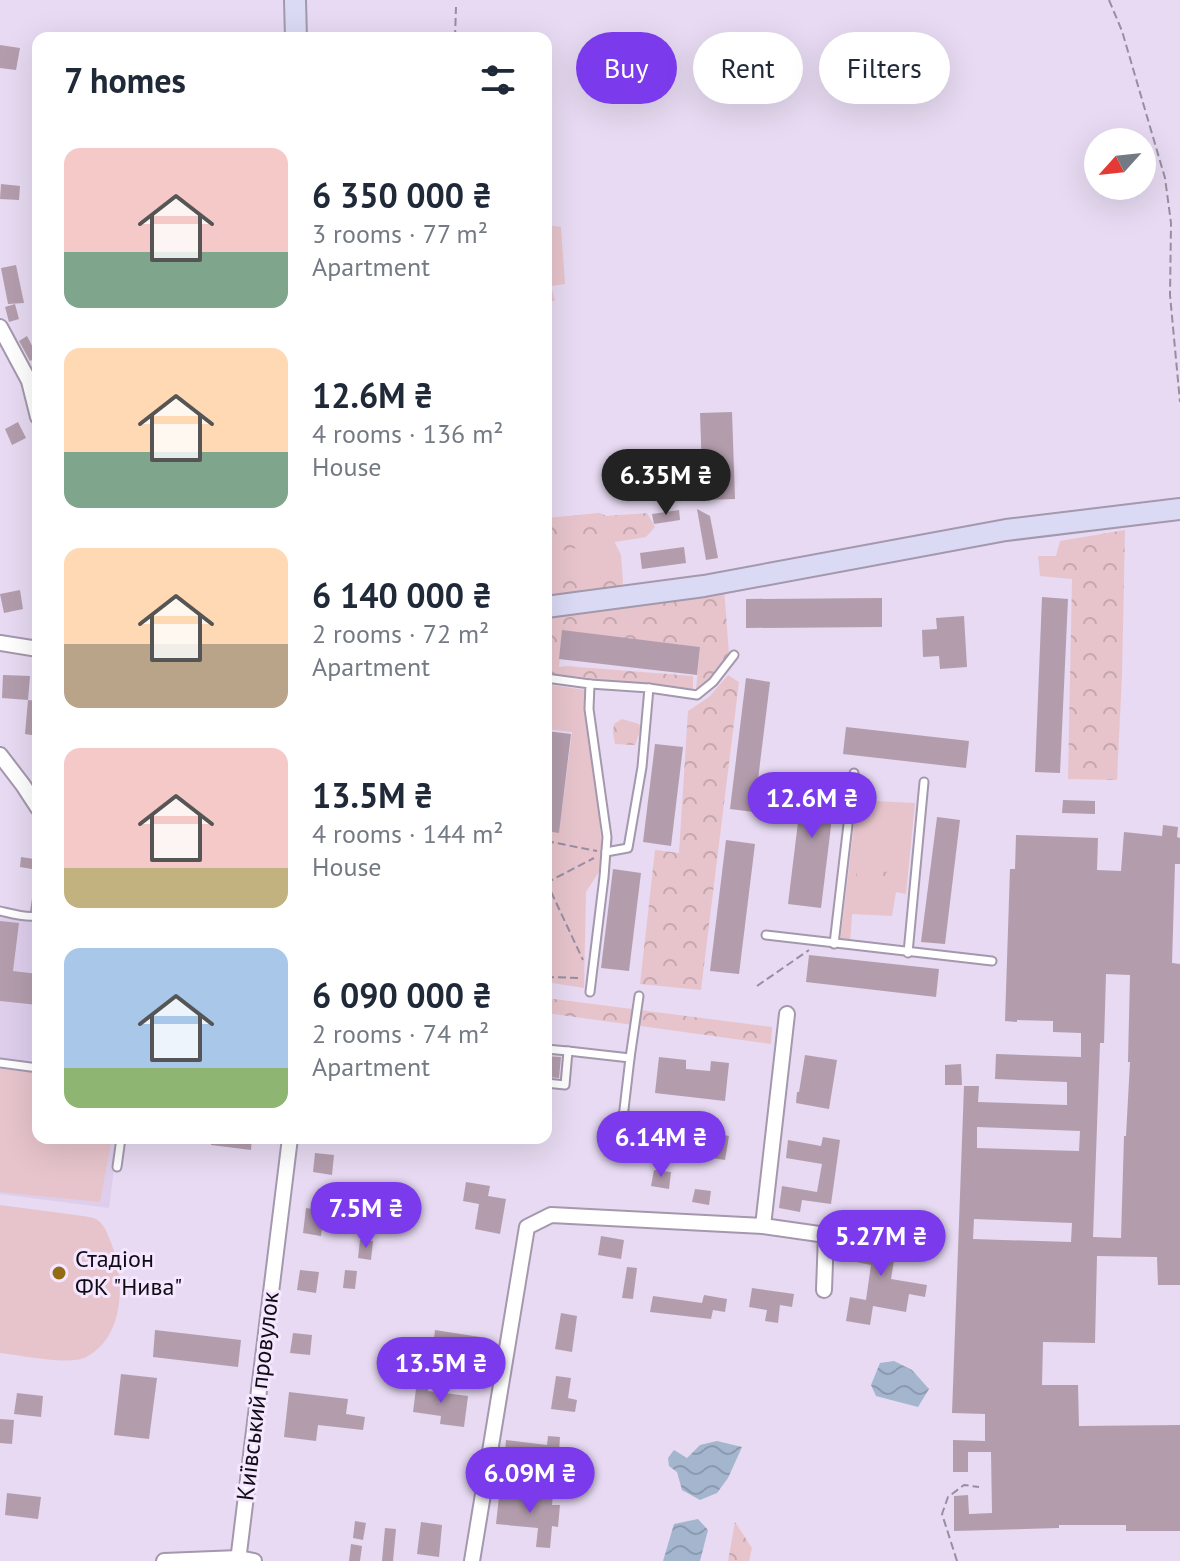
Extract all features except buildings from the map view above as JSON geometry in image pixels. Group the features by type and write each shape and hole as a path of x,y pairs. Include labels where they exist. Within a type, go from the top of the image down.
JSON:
{"street":[{"path":"295,0 296,32"},
{"path":"0,327 29,381 32,393"},
{"path":"552,606 704,586 1006,530 1180,509"},
{"path":"0,643 32,648"},
{"path":"0,755 32,799"},
{"path":"763,1226 787,1014"},
{"name":"Київський провулок","path":"164,1561 244,1560 289,1144"},
{"path":"472,1561 527,1227 551,1215 763,1226 826,1235 824,1290"}],"lane":[{"path":"552,679 697,695 713,682 734,655"},
{"path":"590,684 589,709 607,837 590,992"},
{"path":"606,852 628,848 642,767 649,688"},
{"path":"834,944 854,773"},
{"path":"908,953 924,782"},
{"path":"0,911 32,917"},
{"path":"766,935 992,961"},
{"path":"621,1135 639,996"},
{"path":"552,1050 630,1058"},
{"path":"552,1084 565,1085 568,1051"},
{"path":"0,1063 32,1067"},
{"path":"117,1167 120,1144"}],"path":[{"path":"1109,0 1122,31 1165,178 1171,223 1170,295 1180,402"},
{"path":"455,32 456,7"},
{"path":"552,842 606,852"},
{"path":"552,879 606,852"},
{"path":"552,895 591,978 552,977"},
{"path":"757,986 810,949"},
{"path":"957,1561 942,1514 948,1497 964,1485 979,1487"}],"shaded area":[{"path":"0,917 32,921 32,1144 117,1144 109,1208 0,1194"}],"green space":[{"path":"552,226 561,227 565,284 552,286"},
{"path":"600,513 621,555 623,583 618,587 552,598 552,517"},
{"path":"600,513 606,516 647,513 655,527 646,537 552,552 552,518"},
{"path":"1125,530 1117,780 1068,779 1072,579 1040,576 1038,556 1056,556 1060,541"},
{"path":"618,568 618,587 552,598 552,575"},
{"path":"724,588 729,654 711,678 696,690 700,647 563,631 559,667 693,676 693,690 552,674 552,611"},
{"path":"728,675 739,682 701,990 640,984 655,850 679,853 688,711 709,697"},
{"path":"552,685 585,690 605,862 586,892 584,988 552,983 552,831 559,832 572,732 552,730"},
{"path":"622,719 639,724 641,728 635,745 615,744 614,724"},
{"path":"857,800 915,803 906,894 896,892 892,916 852,914 850,944 840,943"},
{"path":"867,864 888,872 896,892 889,895 880,888 863,886 856,877 856,870"},
{"path":"552,999 772,1027 771,1044 552,1014"},
{"path":"0,1069 32,1072 32,1144 111,1144 100,1202 0,1192"},
{"name":"Стадіон ФК \"Нива\"","path":"0,1205 91,1217 104,1227 119,1274 118,1307 108,1336 99,1348 86,1357 57,1360 0,1353"},
{"path":"735,1522 752,1548 749,1561 728,1561"}],"water":[{"path":"894,1361 912,1370 929,1389 918,1407 876,1396 871,1385 880,1363"},
{"path":"717,1441 742,1447 728,1478 717,1493 700,1500 682,1490 677,1472 669,1466 668,1458 674,1450 687,1458 700,1445"},
{"path":"698,1519 708,1530 700,1561 663,1561 674,1524"}],"place":[{"name":"Стадіон ФК \"Нива\"","path":"59,1273"}]}
